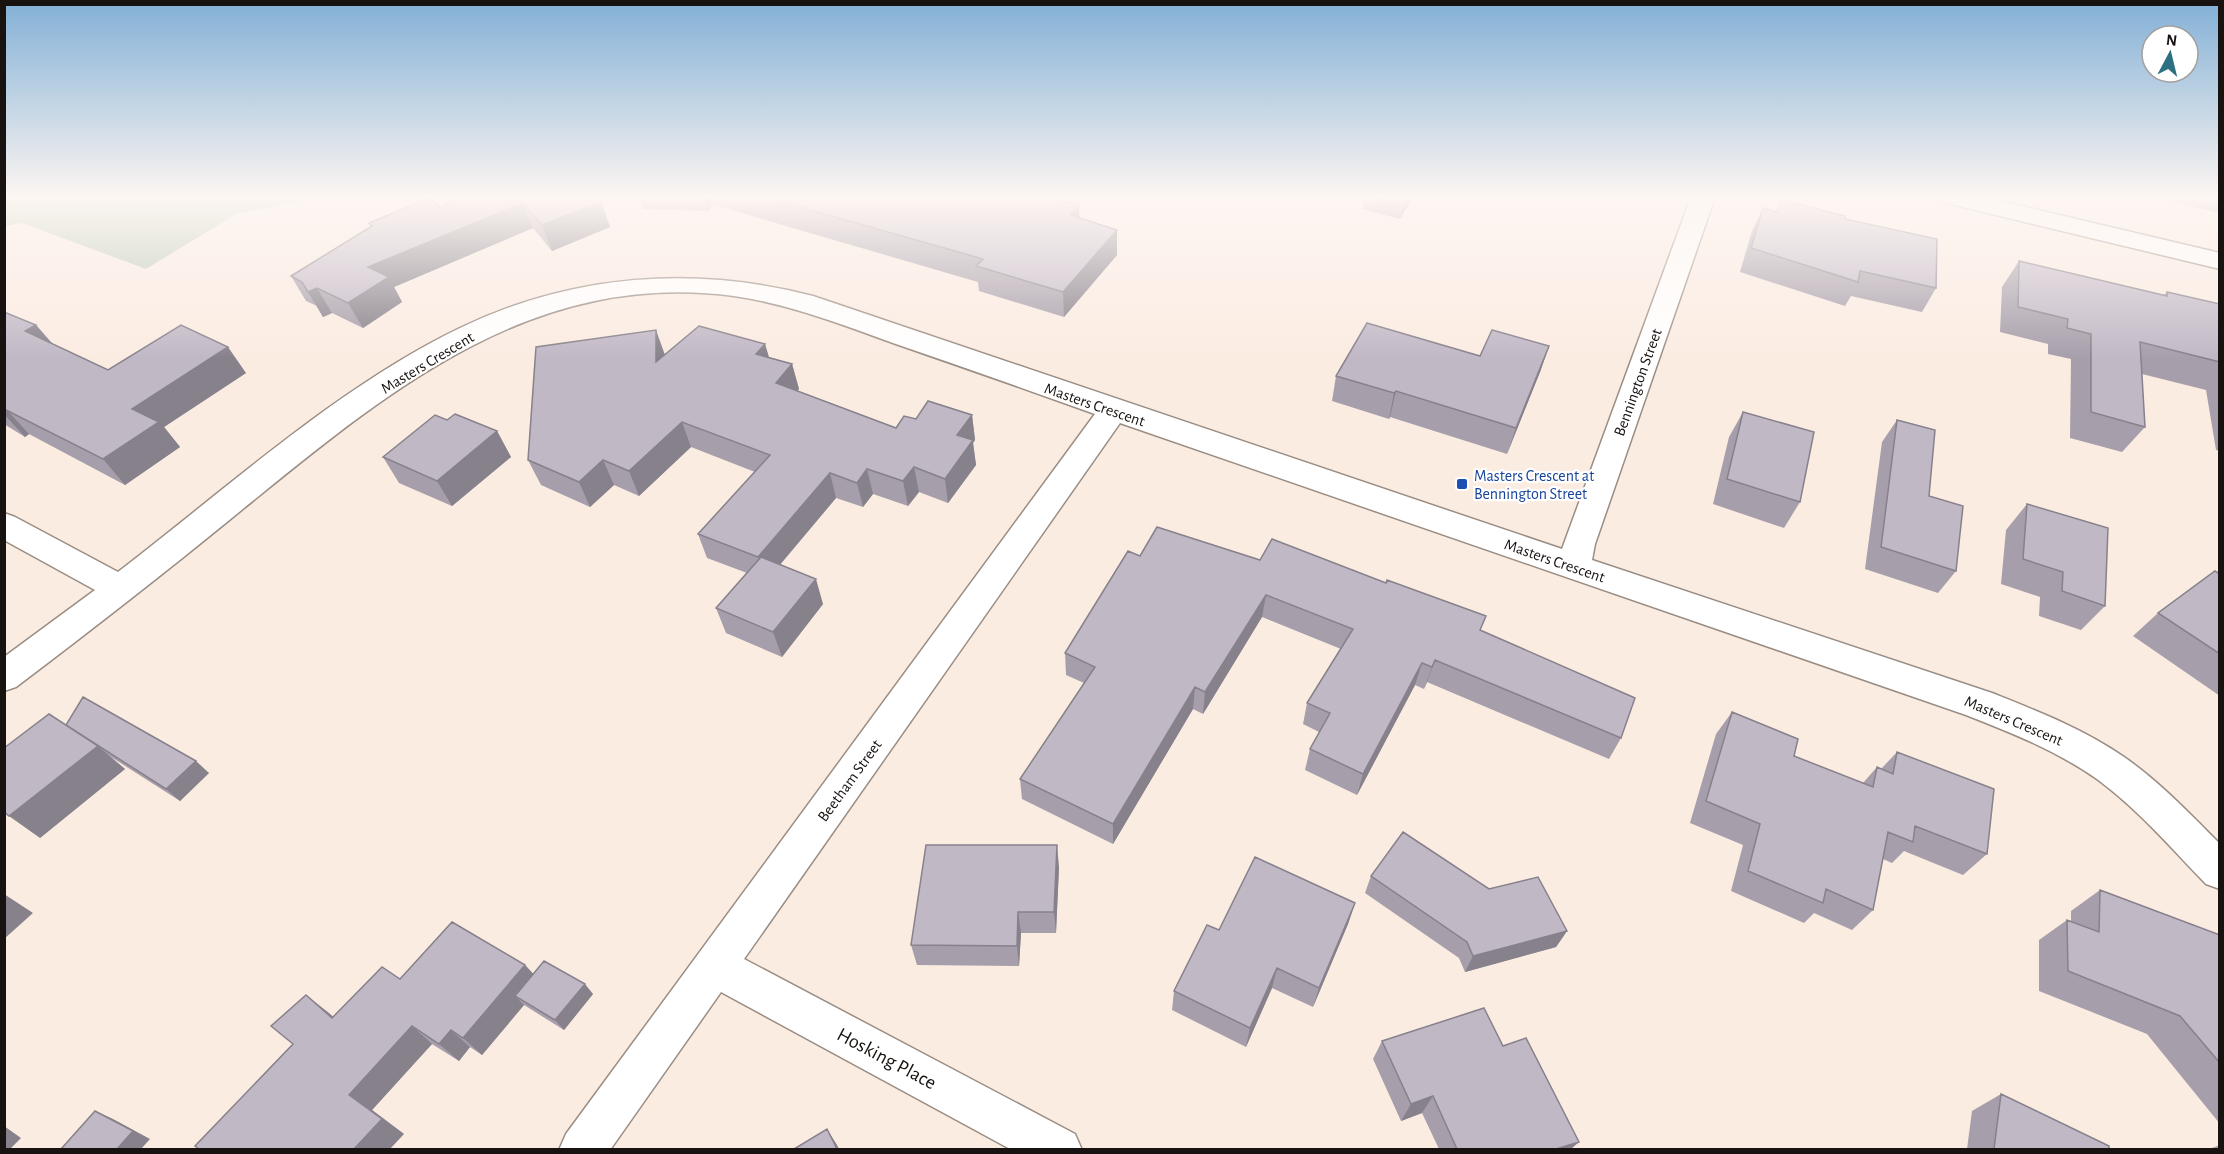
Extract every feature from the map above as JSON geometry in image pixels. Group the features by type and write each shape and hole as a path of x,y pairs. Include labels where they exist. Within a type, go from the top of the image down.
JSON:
{"street":[{"name":"Bennington Street","path":"1574,567 1580,544 1684,251"},
{"path":"2177,251 2220,261"},
{"name":"Masters Crescent","path":"4,677 121,589 291,454 409,369 471,333 532,310 592,294 654,286 712,286 759,291 804,302 1114,410 1979,704 2047,731 2112,769 2161,812 2220,871"},
{"name":"Beetham Street","path":"582,1149 1114,410"},
{"path":"4,525 121,589"},
{"name":"Hosking Place","path":"715,966 1059,1149"}],"green space":[{"path":"97,251 176,251 146,269"}],"building":[{"path":"332,251 407,251 368,267 389,277 348,303 317,288 308,292 302,282 291,276"},
{"path":"954,251 1099,251 1063,292 976,266 983,259"},
{"path":"1760,251 1937,251 1936,288 1860,271 1858,282"},
{"path":"2019,261 2167,296 2167,292 2220,304 2220,362 2140,342 2145,427 2091,412 2091,334 2067,328 2068,319 2018,307"},
{"path":"4,312 36,325 25,331 108,370 181,325 228,347 132,409 159,422 103,459 4,409"},
{"path":"1367,323 1480,356 1492,330 1549,346 1516,428 1396,391 1394,393 1336,376"},
{"path":"699,326 765,344 756,354 792,364 776,383 896,428 904,416 916,419 928,401 972,415 957,435 973,440 945,479 914,467 903,481 867,469 857,483 830,473 758,557 698,534 770,455 682,422 629,471 603,460 579,482 528,460 536,347 656,330 656,362"},
{"path":"1743,412 1814,432 1800,502 1727,479"},
{"path":"455,414 497,431 437,481 383,457 435,415 447,420"},
{"path":"1897,420 1935,430 1929,496 1963,506 1956,571 1881,547"},
{"path":"2027,504 2108,528 2105,606 2062,591 2063,572 2023,559"},
{"path":"1157,527 1260,560 1272,539 1386,583 1387,580 1486,616 1480,630 1635,698 1621,738 1435,660 1432,667 1422,663 1363,774 1310,749 1330,713 1307,703 1353,629 1266,595 1205,692 1195,687 1113,824 1020,779 1095,667 1065,653 1128,551 1140,556"},
{"path":"761,557 816,579 773,632 716,608"},
{"path":"2215,571 2220,574 2220,654 2158,613"},
{"path":"83,697 196,761 166,789 66,725"},
{"path":"1732,712 1798,739 1794,756 1873,787 1877,767 1893,774 1897,752 1994,789 1987,854 1915,826 1913,842 1888,832 1873,910 1826,889 1823,903 1748,871 1760,824 1706,801"},
{"path":"49,714 98,746 9,816 4,812 4,748"},
{"path":"1403,832 1489,889 1538,877 1567,931 1473,956 1467,942 1371,876"},
{"path":"926,845 1057,845 1054,912 1018,912 1017,946 911,945"},
{"path":"1255,857 1355,903 1319,988 1277,968 1250,1028 1174,991 1207,925 1219,930"},
{"path":"2100,890 2220,935 2220,1063 2180,1016 2068,971 2067,920 2099,932"},
{"path":"452,922 525,965 463,1038 451,1030 439,1044 412,1026 349,1095 382,1119 354,1149 199,1149 195,1146 293,1044 271,1026 306,995 332,1018 382,967 400,979"},
{"path":"544,961 585,984 555,1020 515,996"},
{"path":"1484,1008 1503,1046 1526,1038 1579,1142 1556,1149 1457,1149 1433,1096 1411,1104 1382,1041"},
{"path":"2001,1094 2109,1146 2109,1149 1994,1149"},
{"path":"95,1111 133,1131 117,1149 61,1149"},
{"path":"827,1129 837,1149 794,1149"}],"place":[{"name":"Masters Crescent at Bennington Street","path":"1462,484"}]}
